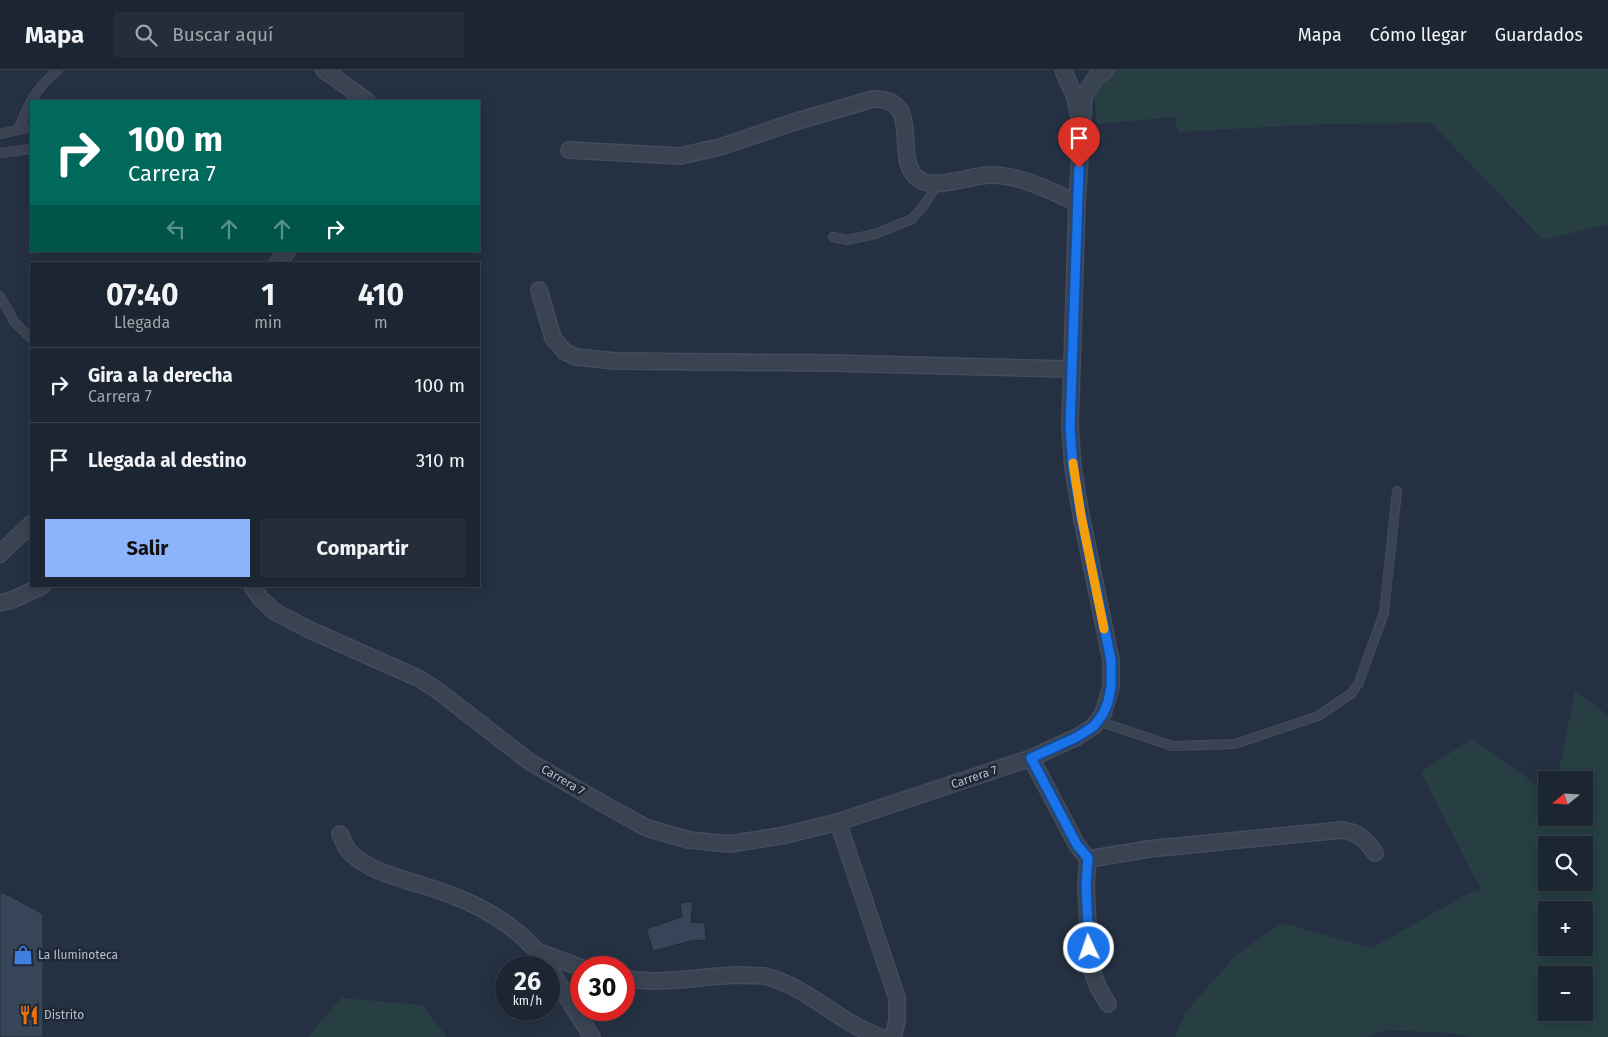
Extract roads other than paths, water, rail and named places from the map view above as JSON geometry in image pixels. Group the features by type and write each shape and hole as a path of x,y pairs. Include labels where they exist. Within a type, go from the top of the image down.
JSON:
{"street":[{"path":"324,70 367,100"},
{"path":"1063,70 1075,97 1081,132"},
{"name":"Carrera 7","path":"253,587 260,598 275,612 310,630 418,678 437,690 530,762 647,828 689,840 730,844 785,835 838,822 1031,758 1077,737 1098,721 1108,702 1111,687 1111,660 1073,468 1070,427 1070,369 1077,203 1084,96 1096,77 1106,70"},
{"path":"569,150 680,156 720,147 794,122 873,99 883,99 900,111 904,120 910,172 920,180 932,184 992,175 1036,184 1077,203"},
{"path":"278,262 286,252"},
{"path":"539,290 553,338 565,352 576,356 616,362 830,363 1070,369"},
{"path":"0,554 30,525"},
{"path":"0,603 12,600 40,587"},
{"path":"1031,758 1077,845 1088,858 1086,885 1090,965 1098,987 1108,1004"},
{"path":"838,822 898,998 897,1021 893,1037"},
{"path":"1088,858 1149,849 1341,830 1353,832 1366,841 1375,853"},
{"path":"340,834 349,851 369,866 392,877 422,884 452,895 480,908 504,923 541,956"},
{"path":"538,952 570,964"},
{"path":"635,979 662,980 709,976 762,976 783,982 800,990 854,1027 881,1037"},
{"path":"560,985 570,1001"},
{"path":"582,1021 592,1037"}],"lane":[{"path":"30,100 43,82 58,70"},
{"path":"18,130 30,100"},
{"path":"0,134 30,127"},
{"path":"0,154 30,148"},
{"path":"833,237 847,240 875,234 912,219 925,204 938,183"},
{"path":"0,296 15,323 30,337"},
{"path":"1098,721 1172,746 1235,744 1318,716 1352,693 1359,682 1384,613 1397,491"}],"place":[{"name":"La Iluminoteca","path":"23,955"},
{"name":"Distrito","path":"29,1015"}]}
